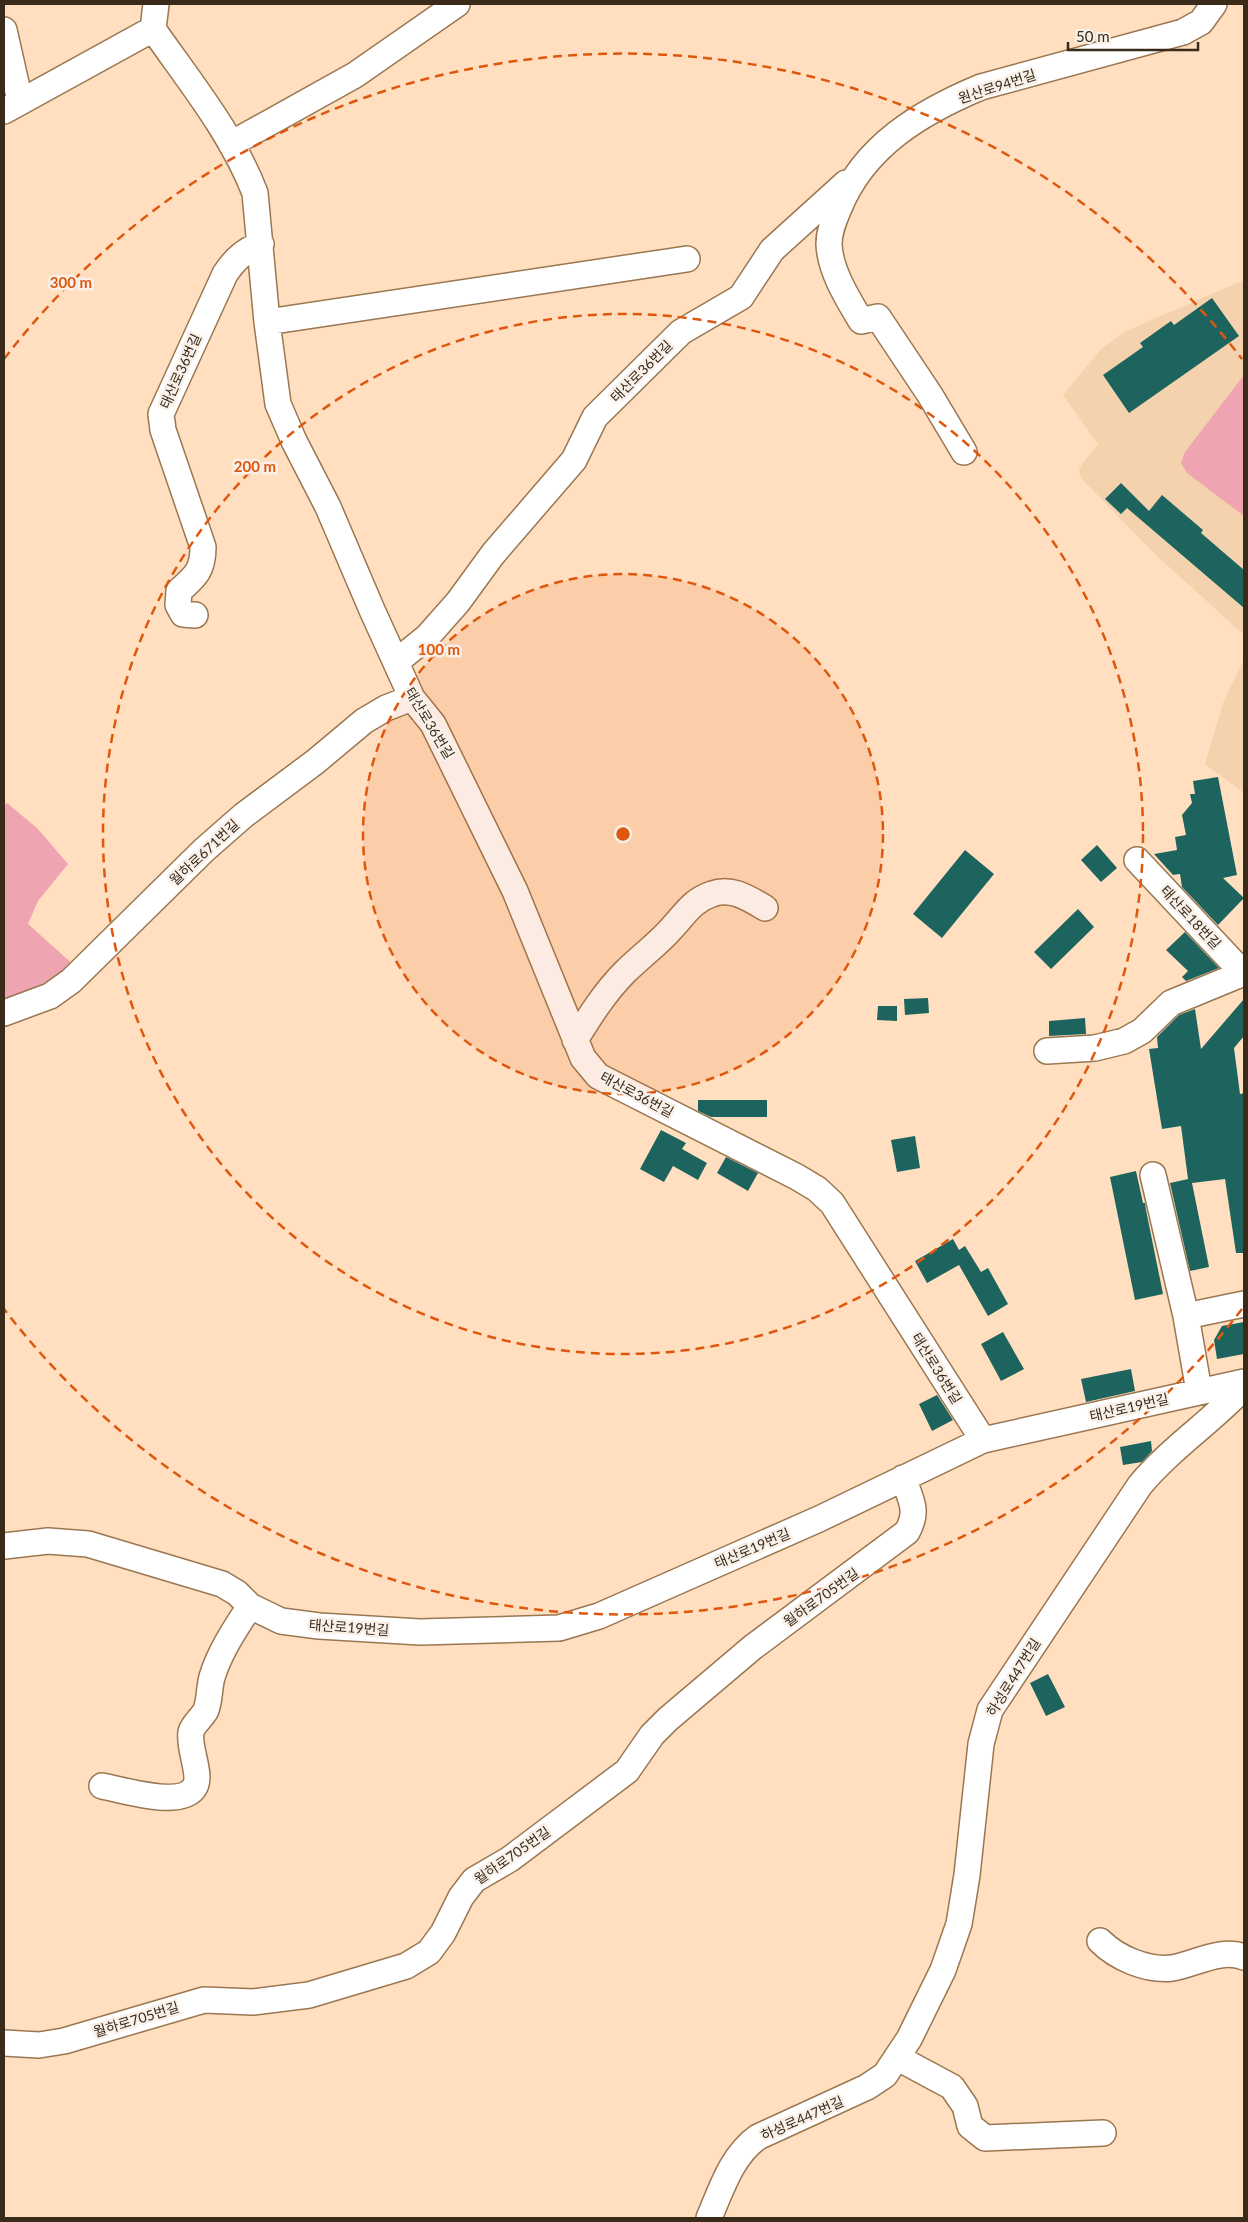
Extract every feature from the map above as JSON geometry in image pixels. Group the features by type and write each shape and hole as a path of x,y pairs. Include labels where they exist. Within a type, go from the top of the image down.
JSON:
{"street":[{"path":"4,30 12,106 153,28 156,4"},
{"path":"231,144 355,75 457,4"},
{"name":"원산로94번길","path":"964,452 930,395 878,317 861,321 836,272 829,246 830,228 854,176 895,133 958,97 981,88 1183,32 1201,22 1214,4"},
{"name":"태산로36번길","path":"153,28 231,144 248,173 255,193 267,322 278,404 294,441 328,507 412,698 433,724 515,891 583,1058 598,1076 798,1177 817,1189 832,1203 983,1440"},
{"name":"태산로36번길","path":"396,662 427,637 493,554 574,460 595,417 681,332 741,297 772,250 854,176"},
{"name":"태산로36번길","path":"195,615 184,614 178,605 179,591 194,578 203,565 204,547 163,430 161,414 225,274 235,260 246,251 261,244"},
{"path":"267,322 687,259"},
{"name":"월하로671번길","path":"4,1013 50,996 71,981 204,850 244,815 315,762 364,721 386,708 412,698"},
{"name":"태산로18번길","path":"1137,860 1244,974"},
{"path":"575,1040 602,998 624,972 672,928 685,911 697,900 713,893 728,891 744,895 765,908"},
{"path":"1047,1051 1095,1048 1124,1041 1142,1031 1171,1003 1244,974"},
{"path":"1153,1175 1186,1316 1199,1391"},
{"path":"1186,1316 1244,1304"},
{"name":"태산로19번길","path":"4,1546 48,1541 88,1544 208,1578 237,1593 250,1606 281,1621 319,1626 454,1632 559,1628 599,1616 819,1519 983,1440 1244,1382"},
{"name":"하성로447번길","path":"709,2218 730,2171 748,2144 758,2137 867,2086 885,2075 898,2058 943,1970 955,1938 967,1875 981,1744 990,1710 1140,1485 1158,1464 1216,1416 1244,1387"},
{"name":"월하로705번길","path":"4,2043 40,2044 64,2041 204,2000 253,2002 308,1995 406,1966 429,1952 443,1933 461,1897 474,1880 510,1859 626,1771 652,1735 668,1719 753,1647 907,1532 914,1520 914,1508 903,1478"},
{"path":"102,1786 139,1794 167,1797 184,1795 194,1788 198,1775 190,1745 192,1730 204,1715 209,1701 211,1680 219,1656 250,1606"},
{"path":"1100,1941 1121,1956 1160,1968 1173,1968 1221,1955 1244,1957"},
{"path":"898,2058 952,2087 965,2106 970,2126 985,2138 1103,2133"}],"shaded area":[{"path":"1244,280 1244,635 1156,555 1081,478 1080,467 1098,444 1063,395 1102,348 1126,331"},
{"path":"1244,375 1244,516 1187,473 1181,463 1185,452"},
{"path":"1244,659 1244,793 1205,764 1223,703"},
{"path":"7,803 37,828 68,864 38,901 28,924 76,967 71,975 4,1005 4,806"}],"building":[{"path":"1212,298 1239,336 1129,413 1103,375 1143,347 1140,343 1171,321 1174,325"},
{"path":"1121,483 1149,511 1162,495 1203,530 1201,533 1244,570 1244,608 1127,508 1121,514 1105,499"},
{"path":"1218,777 1237,875 1223,878 1244,898 1218,925 1182,887 1180,874 1173,875 1154,854 1177,850 1175,837 1186,835 1182,815 1192,803 1190,794 1195,794 1193,781"},
{"path":"1097,845 1117,868 1101,882 1081,860"},
{"path":"965,850 994,874 942,938 913,914"},
{"path":"1078,909 1094,927 1051,969 1034,952"},
{"path":"1185,932 1219,968 1186,981 1182,977 1188,971 1166,950"},
{"path":"928,998 929,1013 905,1015 904,999"},
{"path":"1244,999 1244,1036 1234,1048 1240,1094 1244,1093 1244,1253 1236,1253 1225,1179 1192,1183 1209,1267 1190,1271 1170,1183 1188,1179 1181,1126 1162,1129 1149,1049 1158,1048 1157,1037 1179,1015 1195,1009 1201,1049"},
{"path":"878,1006 897,1006 897,1021 877,1020"},
{"path":"1085,1018 1086,1034 1049,1036 1049,1021"},
{"path":"698,1100 767,1100 767,1117 711,1117 698,1111"},
{"path":"661,1130 686,1143 682,1149 707,1163 698,1180 673,1166 664,1182 640,1169"},
{"path":"915,1136 920,1168 897,1172 891,1140"},
{"path":"726,1157 758,1173 748,1191 717,1173"},
{"path":"1136,1171 1143,1203 1145,1203 1163,1294 1135,1300 1110,1177"},
{"path":"953,1239 959,1250 965,1246 981,1272 988,1268 1008,1304 988,1316 959,1265 927,1283 915,1261"},
{"path":"1244,1322 1244,1354 1217,1359 1214,1340 1222,1326"},
{"path":"1003,1332 1024,1369 1001,1381 981,1344"},
{"path":"1131,1369 1135,1391 1086,1402 1081,1379"},
{"path":"937,1395 953,1420 932,1431 919,1404"},
{"path":"1151,1441 1152,1451 1142,1462 1123,1465 1120,1447"},
{"path":"1048,1674 1065,1707 1046,1716 1030,1683"}]}
